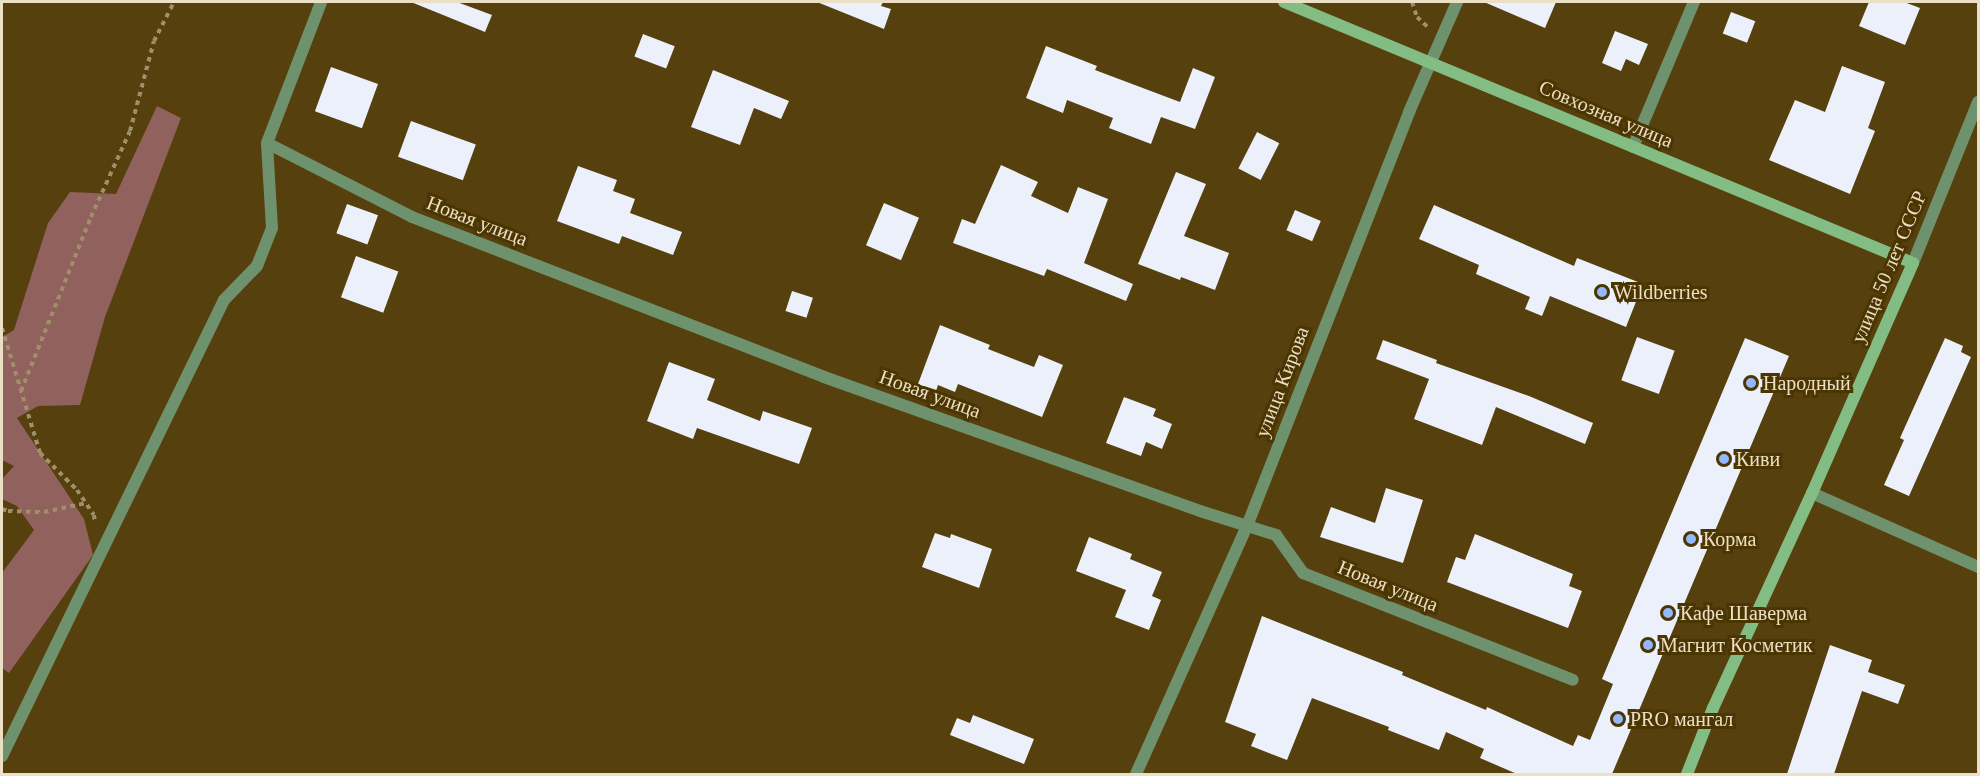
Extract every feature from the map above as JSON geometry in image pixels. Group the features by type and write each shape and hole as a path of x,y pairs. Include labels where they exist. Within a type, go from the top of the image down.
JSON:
{"main road":[{"name":"Совхозная улица","path":"1284,2 1912,263"},
{"name":"улица 50 лет СССР","path":"1686,774 1713,708 1812,493 1912,263"}],"street":[{"path":"2,756 224,300 257,266 272,228 267,144 321,2"},
{"name":"улица Кирова","path":"1136,774 1247,526 1430,62 1457,2"},
{"path":"1633,147 1694,2"},
{"name":"улица 50 лет СССР","path":"1912,263 1978,102"},
{"name":"Новая улица","path":"267,144 434,225 824,377 1276,535 1303,573 1573,680"},
{"path":"1812,493 1978,567"}],"path":[{"path":"21,391 91,217 130,131 154,42 174,2"},
{"path":"1412,2 1416,17 1441,38"},
{"path":"2,327 39,453 77,490 94,515 100,553"},
{"path":"2,509 44,512 86,503"}],"shaded area":[{"path":"157,106 181,118 105,317 80,405 38,406 17,418 84,519 93,555 9,673 2,668 2,573 34,530 17,506 2,499 2,479 14,466 2,460 2,337 14,330 48,223 70,192 116,194"}],"building":[{"path":"411,2 457,2 492,15 485,32"},
{"path":"817,2 883,2 881,6 891,9 884,29"},
{"path":"1484,2 1556,2 1545,28"},
{"path":"1869,2 1904,2 1920,8 1905,45 1859,26"},
{"path":"1731,12 1755,21 1747,43 1723,33"},
{"path":"1615,31 1648,44 1639,65 1626,59 1621,71 1602,63"},
{"path":"643,34 675,46 666,69 634,56"},
{"path":"1046,46 1097,66 1095,70 1180,102 1193,68 1215,77 1195,129 1161,117 1151,144 1109,128 1113,118 1067,100 1063,113 1026,98"},
{"path":"1842,66 1885,82 1868,128 1875,131 1850,194 1769,160 1795,100 1825,112"},
{"path":"331,67 378,84 362,128 315,111"},
{"path":"713,70 789,101 781,119 754,108 740,145 691,127"},
{"path":"411,121 476,145 463,180 398,157"},
{"path":"1257,132 1279,143 1261,180 1238,169"},
{"path":"1001,165 1038,182 1031,196 1068,213 1078,187 1108,199 1084,263 1133,284 1126,301 1047,269 1044,276 953,243 962,219 975,224"},
{"path":"578,166 617,180 613,191 635,199 630,213 682,232 673,255 622,236 619,244 557,221"},
{"path":"1176,172 1206,184 1184,236 1229,253 1215,290 1138,264"},
{"path":"884,203 919,218 901,260 866,245"},
{"path":"347,204 378,215 367,244 336,233"},
{"path":"1434,205 1574,266 1577,258 1643,284 1626,327 1550,296 1542,316 1525,309 1530,297 1476,274 1479,265 1419,239"},
{"path":"1295,210 1321,221 1312,241 1286,230"},
{"path":"356,256 398,271 383,313 341,297"},
{"path":"792,291 813,298 806,318 786,311"},
{"path":"940,325 990,345 988,349 1034,367 1039,355 1063,365 1042,417 958,384 955,392 938,385 936,391 918,384"},
{"path":"1637,337 1675,351 1659,394 1621,380"},
{"path":"1745,338 1789,356 1612,774 1517,774 1480,758 1484,749 1446,732 1439,750 1388,730 1389,727 1312,698 1287,760 1251,746 1256,734 1225,722 1262,616 1403,672 1402,675 1486,710 1487,707 1573,746 1578,735 1590,740 1613,684 1602,679"},
{"path":"1945,338 1963,346 1961,352 1971,357 1909,496 1884,485 1904,440 1900,438"},
{"path":"1383,340 1437,360 1436,363 1529,396 1593,423 1585,444 1496,407 1482,445 1414,419 1429,379 1376,359"},
{"path":"669,362 715,379 707,400 760,421 763,411 812,428 799,464 697,428 693,439 647,421"},
{"path":"1124,397 1156,409 1153,416 1172,424 1162,449 1146,442 1141,456 1106,443"},
{"path":"1386,488 1423,500 1403,563 1320,537 1331,507 1375,523"},
{"path":"935,533 950,538 951,534 992,549 979,588 922,567"},
{"path":"1475,534 1573,574 1569,586 1582,591 1568,628 1447,582 1456,557 1465,560"},
{"path":"1089,537 1132,554 1130,559 1162,572 1152,596 1161,600 1149,630 1115,617 1126,590 1076,571"},
{"path":"1830,645 1872,660 1868,672 1905,685 1898,704 1862,691 1834,774 1787,774"},
{"path":"973,715 1034,739 1024,764 950,735 957,718 970,723"}],"place":[{"name":"Wildberries","path":"1602,292"},
{"name":"Народный","path":"1751,383"},
{"name":"Киви","path":"1724,459"},
{"name":"Корма","path":"1691,539"},
{"name":"Кафе Шаверма","path":"1668,613"},
{"name":"Магнит Косметик","path":"1648,645"},
{"name":"PRO мангал","path":"1618,719"}]}
